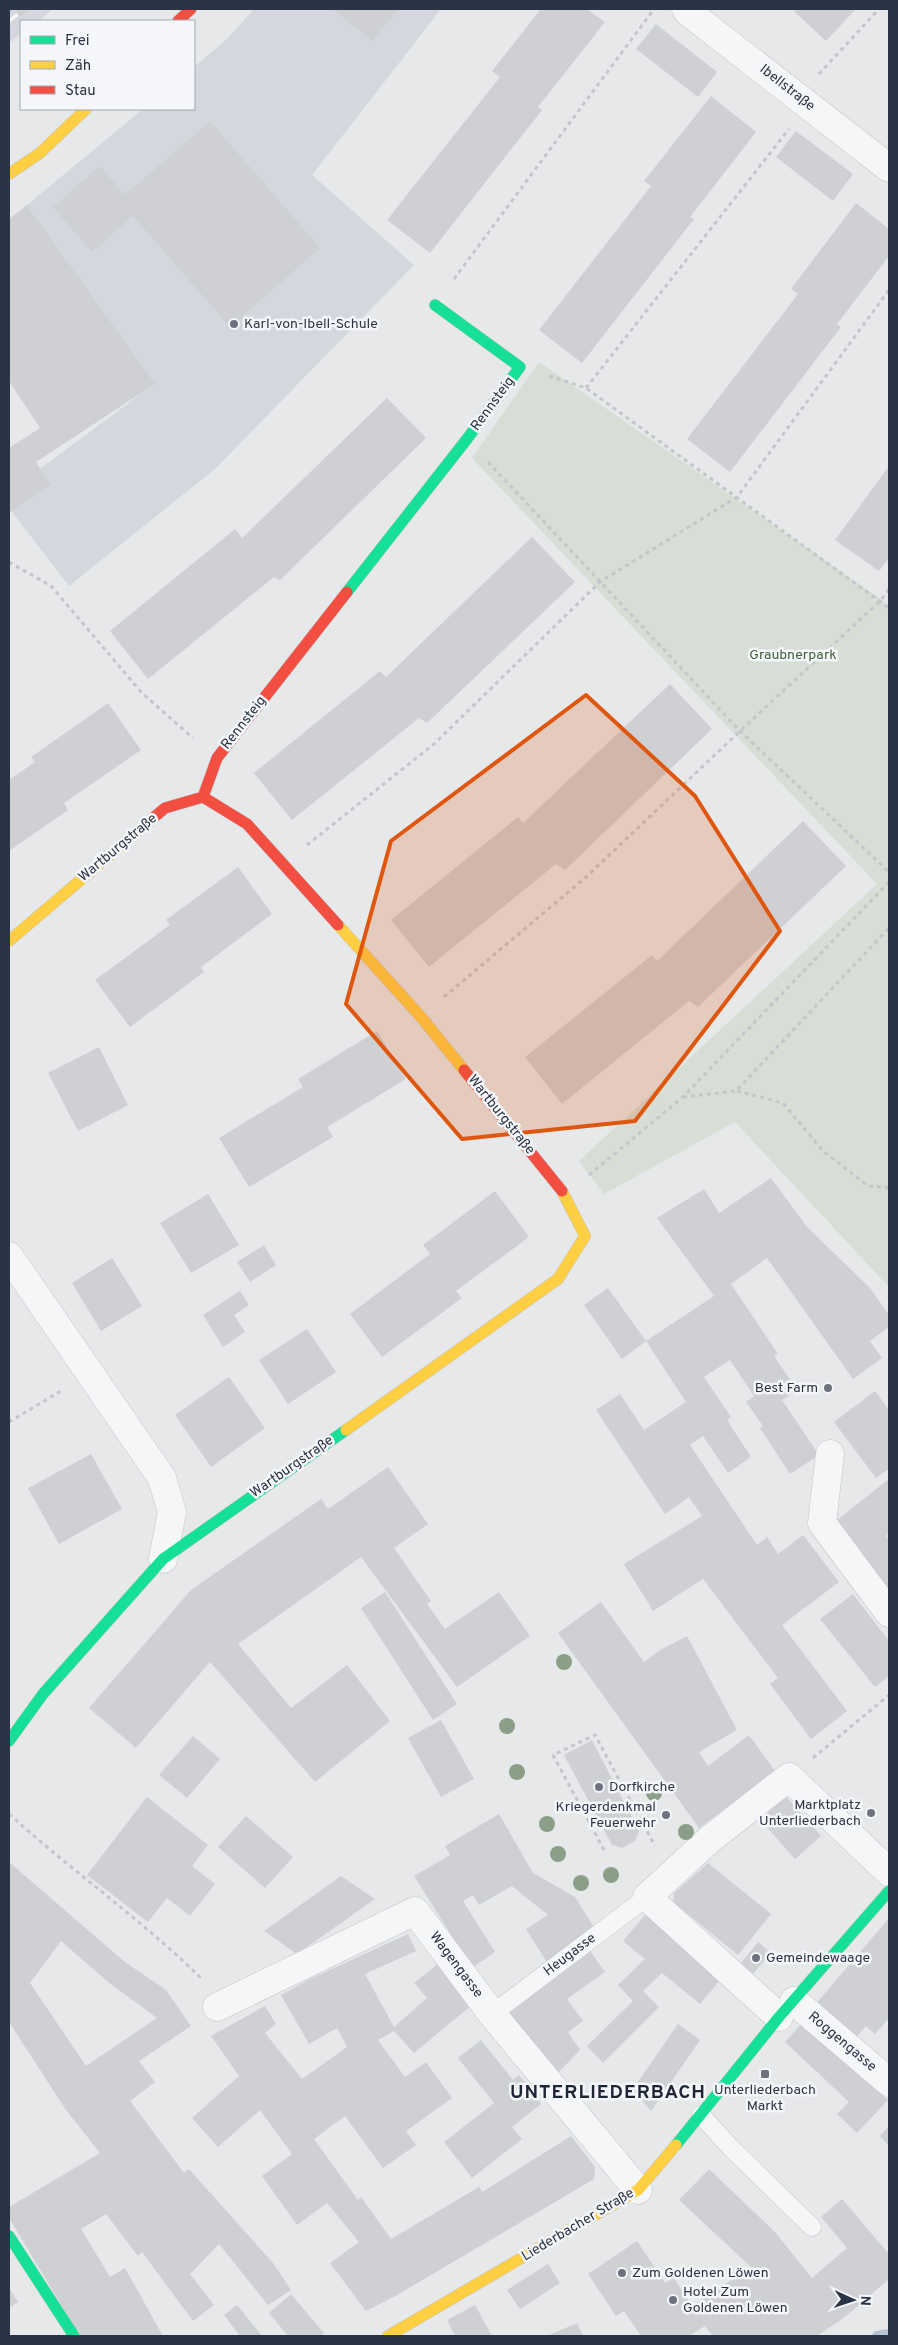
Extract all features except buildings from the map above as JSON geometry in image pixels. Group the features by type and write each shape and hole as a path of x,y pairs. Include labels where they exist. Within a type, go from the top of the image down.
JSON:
{"street":[{"path":"179,20 191,9"},
{"name":"Ibellstraße","path":"686,9 889,168"},
{"path":"9,174 40,153 85,110"},
{"name":"Rennsteig","path":"203,797 217,758 467,439 520,367 435,305"},
{"name":"Wartburgstraße","path":"9,941 165,808 203,797 247,824 421,1017 565,1195 585,1236 558,1279 163,1559 43,1694 9,1741"},
{"path":"9,1256 162,1478 172,1512 163,1559"},
{"path":"830,1454 822,1523 889,1613"},
{"path":"789,1777 889,1872"},
{"name":"Heugasse","path":"647,1897 709,1840 789,1777"},
{"name":"Liederbacher Straße","path":"388,2336 607,2210 638,2190 702,2115 787,2009 889,1891"},
{"path":"647,1897 787,2009"},
{"name":"Wagengasse","path":"217,2007 415,1911 492,2014 638,2190"},
{"name":"Roggengasse","path":"787,2009 889,2082"},
{"path":"9,2236 74,2336"}],"lane":[{"name":"Heugasse","path":"492,2014 647,1897"},
{"path":"702,2115 731,2148 812,2227"}],"path":[{"path":"435,305 655,9"},
{"path":"586,388 803,100 879,9"},
{"path":"283,864 434,744 600,582 737,497 889,290"},
{"path":"520,367 586,388 889,608"},
{"path":"467,439 740,731 889,872"},
{"path":"9,562 51,586 142,693 217,758"},
{"path":"421,1017 585,878 880,601 889,589"},
{"path":"565,1195 683,1097 889,882"},
{"path":"736,1091 889,928"},
{"path":"683,1097 736,1091 783,1103 823,1151 868,1186 889,1188"},
{"path":"9,1422 90,1374"},
{"path":"789,1777 889,1695"},
{"path":"604,1850 552,1755 595,1735 671,1875"},
{"path":"9,1814 54,1855 166,1944 205,1982 217,2007"}],"highlighted area":[{"path":"586,695 695,796 780,931 635,1121 462,1139 346,1004 391,841"}],"shaded area":[{"path":"9,9 53,9 40,20 20,20 20,35 9,43"},
{"name":"Karl-von-Ibell-Schule","path":"254,9 441,9 312,175 414,265 215,469 69,586 9,508 9,492 154,384 27,205 142,110 195,110 195,66 228,38"}],"green space":[{"name":"Graubnerpark","path":"539,362 889,605 889,1287 735,1122 604,1194 579,1161 877,884 472,458"}],"waterway":[{"path":"877,2336 889,2334"}],"railway":[{"path":"9,21 25,9"}],"traffic: fast":[{"path":"347,592 467,439 520,367 435,305"},
{"path":"9,1741 43,1694 163,1559 346,1430"},
{"path":"676,2145 779,2017 889,1891"},
{"path":"9,2236 74,2336"}],"traffic: slow":[{"path":"9,174 40,153 85,110"},
{"path":"9,941 152,819"},
{"path":"338,925 421,1017 464,1070"},
{"path":"346,1430 558,1279 585,1236 562,1191"},
{"path":"388,2336 638,2190 676,2145"}],"traffic: jam":[{"path":"179,20 191,9"},
{"path":"203,797 217,758 347,592"},
{"path":"152,819 165,808 203,797 247,824 338,925"},
{"path":"464,1070 562,1191"}],"place":[{"name":"Karl-von-Ibell-Schule","path":"234,324"},
{"name":"Best Farm","path":"828,1388"},
{"name":"Dorfkirche","path":"599,1787"},
{"name":"Marktplatz Unterliederbach","path":"871,1813"},
{"name":"Kriegerdenkmal Feuerwehr","path":"666,1815"},
{"name":"Gemeindewaage","path":"756,1958"},
{"name":"Unterliederbach Markt","path":"765,2074"},
{"name":"Zum Goldenen Löwen","path":"622,2273"},
{"name":"Hotel Zum Goldenen Löwen","path":"673,2300"}],"district":[{"name":"UNTERLIEDERBACH","path":"608,2093"}]}
